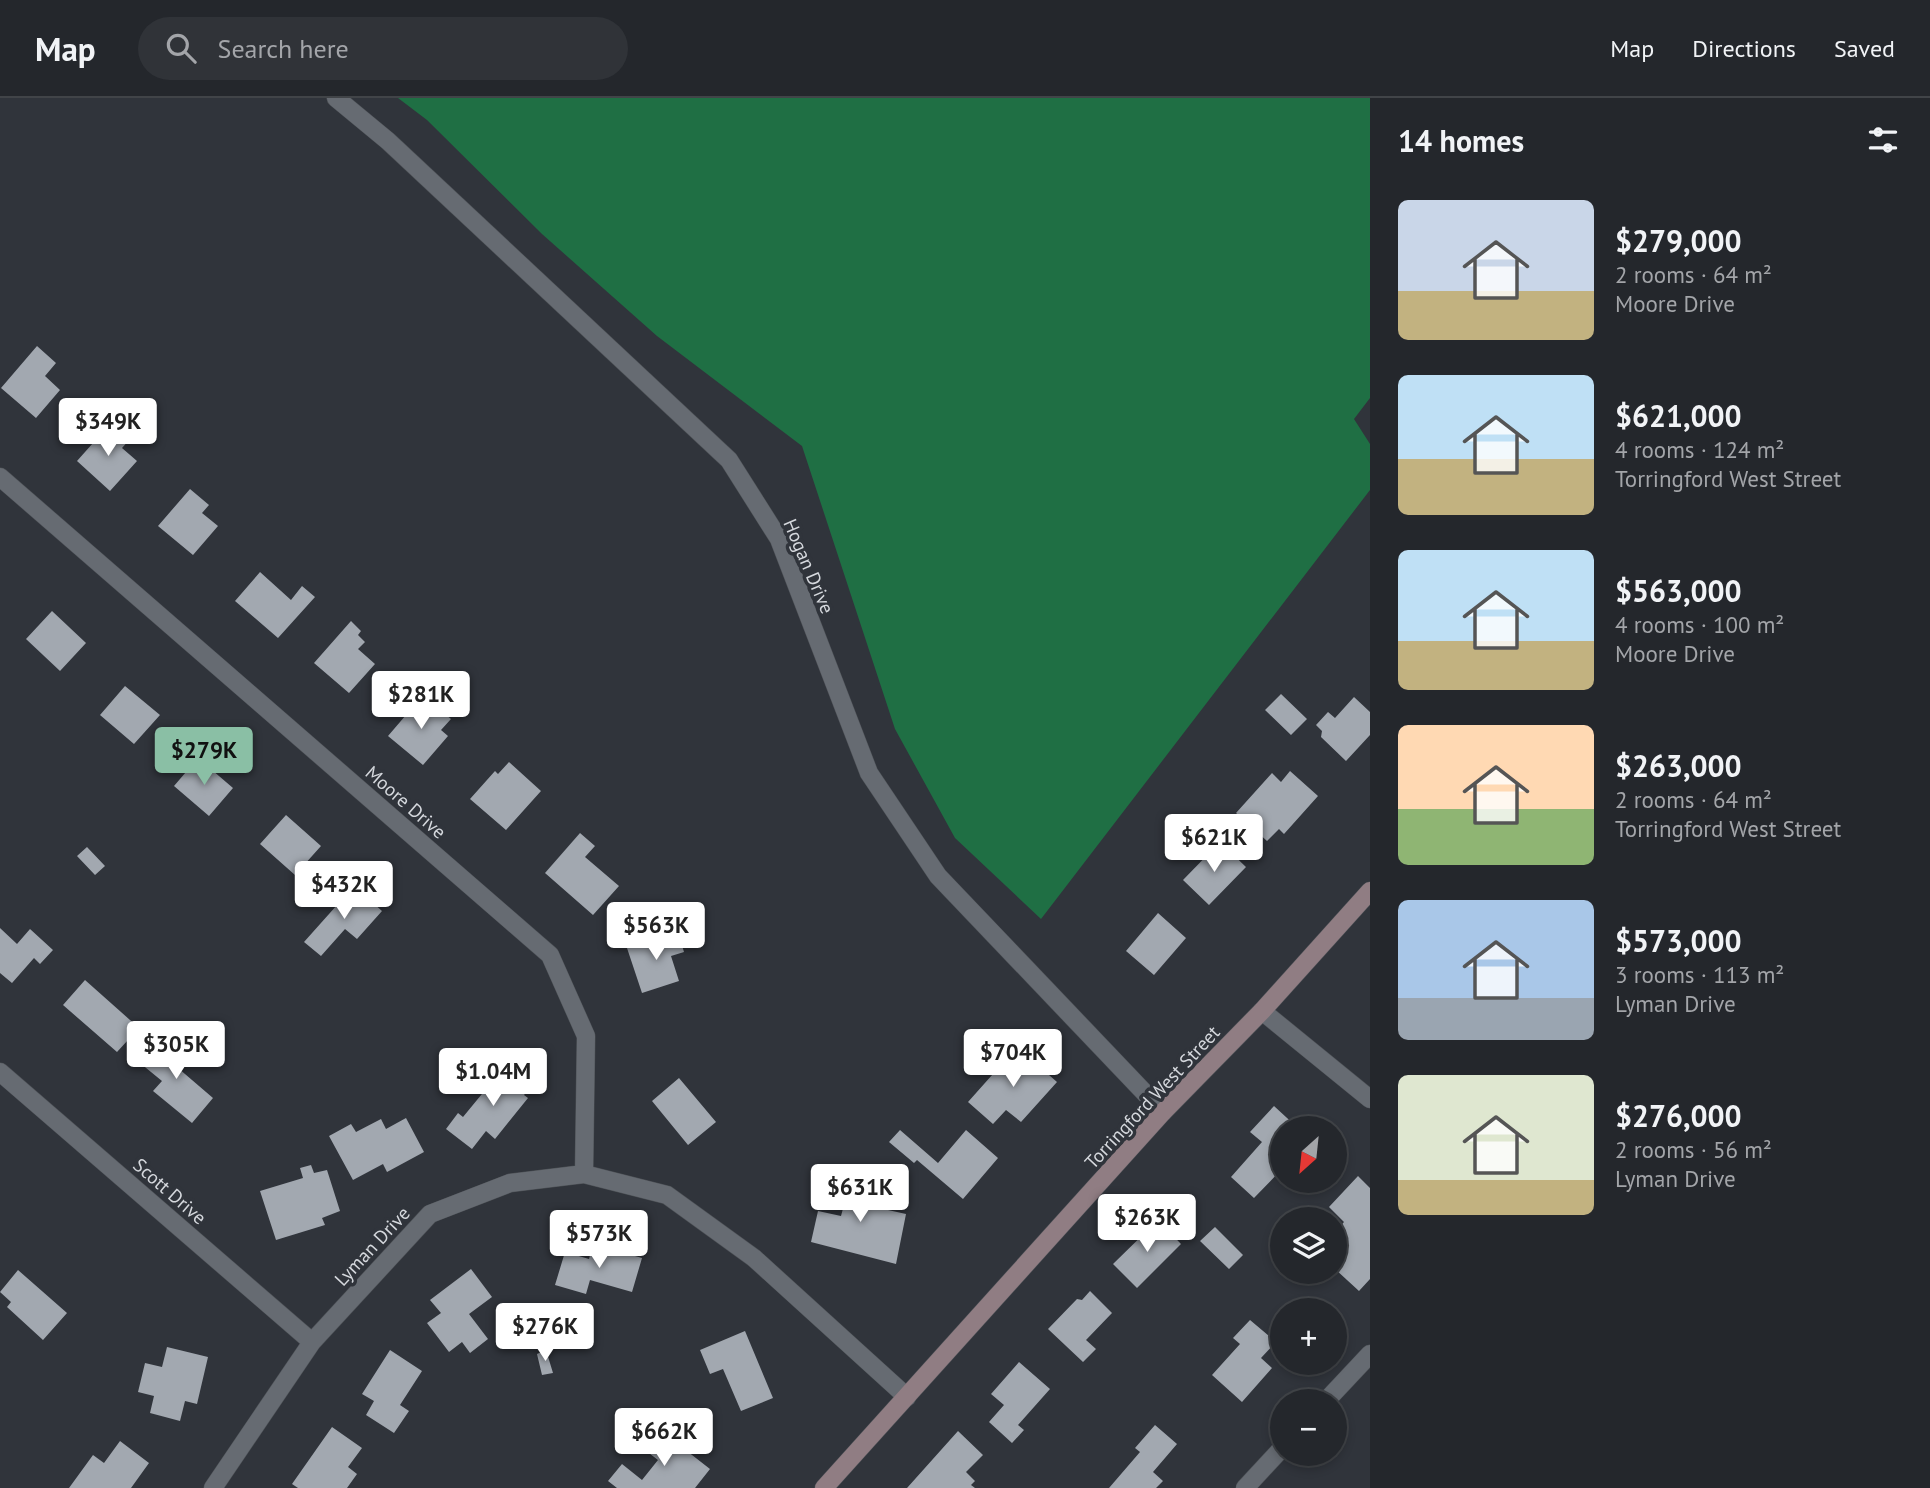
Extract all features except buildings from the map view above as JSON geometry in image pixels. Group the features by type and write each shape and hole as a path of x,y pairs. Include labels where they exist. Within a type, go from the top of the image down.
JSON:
{"main road":[{"name":"Torringford West Street","path":"824,1488 1163,1112 1262,1011 1370,891"}],"street":[{"name":"Hogan Drive","path":"336,98 388,141 729,460 779,539 869,773 938,876 1163,1112"},
{"name":"Moore Drive","path":"0,477 550,955 586,1036 584,1174"},
{"path":"1262,1011 1370,1099"},
{"name":"Scott Drive","path":"0,1072 312,1342"},
{"name":"Lyman Drive","path":"213,1488 312,1342 430,1214 510,1183 584,1174 667,1195 754,1258 907,1397"},
{"path":"1337,1389 1370,1354"},
{"path":"1245,1488 1270,1461"}],"green space":[{"path":"398,98 1370,98 1370,398 1354,419 1370,444 1370,490 1041,919 955,838 895,729 802,446 657,336 542,234 427,120"}]}
